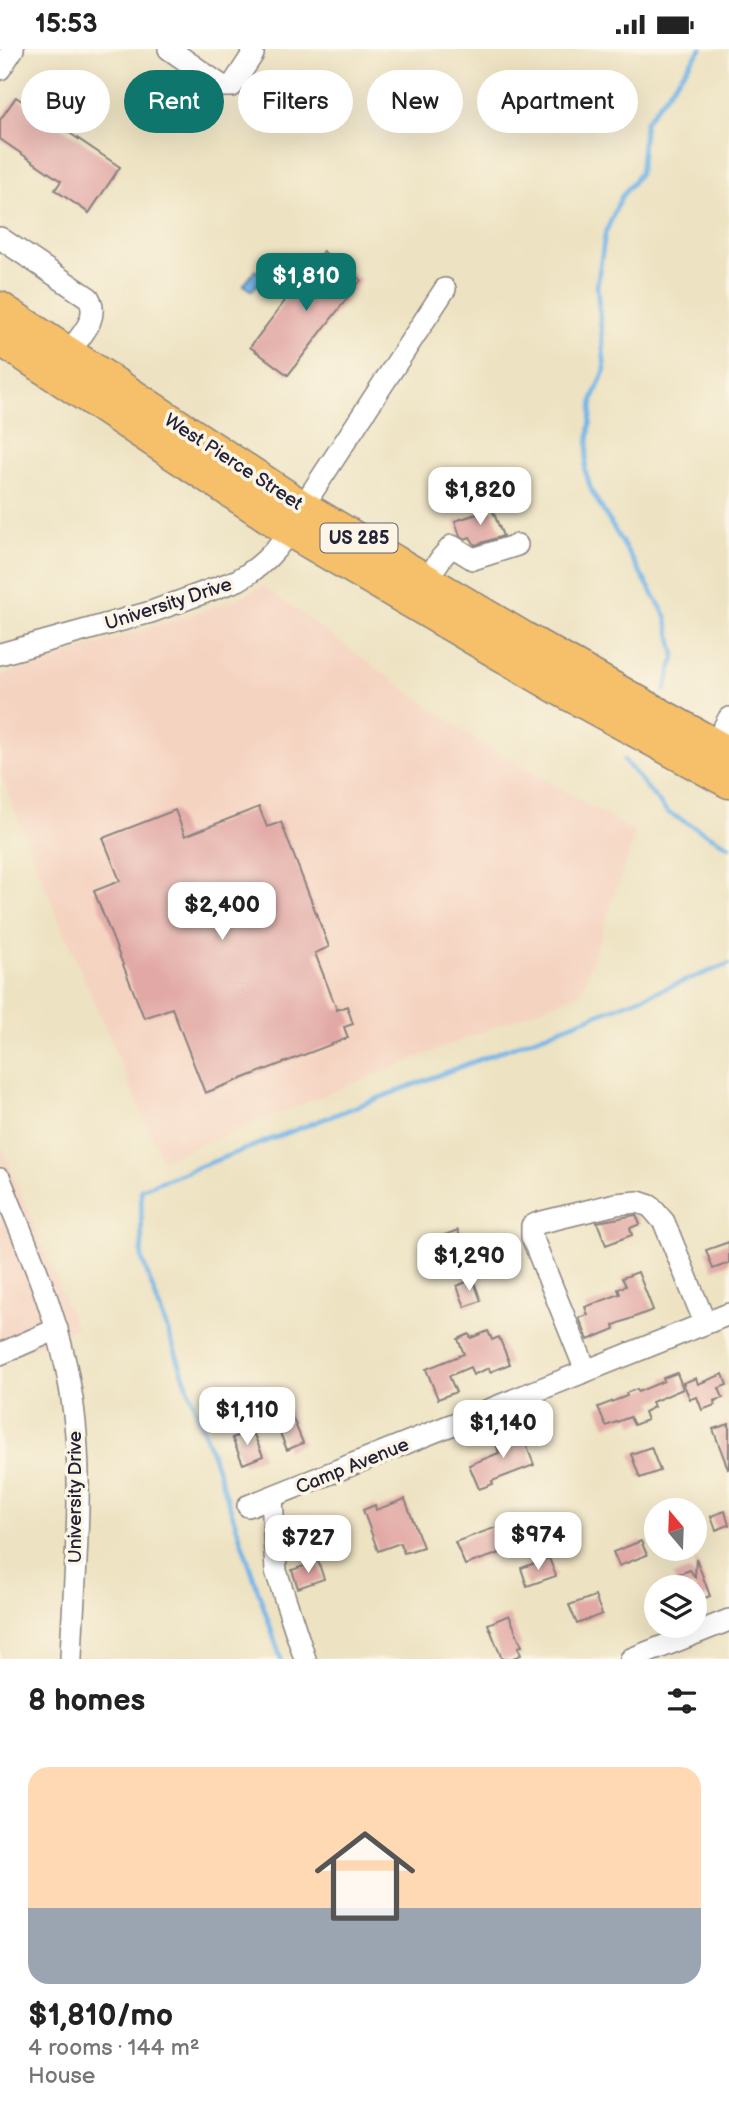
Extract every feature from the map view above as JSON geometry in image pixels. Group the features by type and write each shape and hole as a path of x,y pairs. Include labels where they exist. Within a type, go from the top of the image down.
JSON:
{"highway":[{"name":"West Pierce Street","path":"0,307 297,519 427,579 716,755 729,783"},
{"name":"West Pierce Street","path":"0,340 297,519 563,692 716,755"}],"street":[{"path":"0,68 13,49"},
{"path":"169,49 222,86 232,86 253,54 251,49"},
{"path":"0,238 89,298 94,307 93,319 68,353"},
{"name":"University Drive","path":"0,654 151,612 238,580 263,563 297,519 445,289"},
{"path":"427,579 452,546 473,559 517,545"},
{"path":"716,755 729,718"},
{"name":"University Drive","path":"0,1179 44,1290 57,1329 71,1388 79,1488 71,1659"},
{"path":"586,1371 532,1237 532,1226 538,1223 616,1204 638,1202 650,1206 664,1222 705,1323"},
{"name":"Camp Avenue","path":"248,1506 729,1314"},
{"path":"0,1355 57,1329"},
{"path":"272,1497 276,1571 305,1659"},
{"path":"631,1659 729,1620"}],"shaded area":[{"path":"263,586 471,737 636,833 581,992 162,1160 56,913 0,773 0,676 233,601"},
{"path":"0,1142 76,1328 0,1362"}],"water":[{"path":"255,270 264,276 252,291 244,285"}],"building":[{"path":"16,97 21,100 21,133 69,133 120,167 89,213 55,190 61,181 0,139 0,120"},
{"path":"323,251 361,280 288,375 250,347"},
{"path":"492,509 503,536 475,545 470,537 465,539 460,536 455,521"},
{"path":"259,807 267,827 281,822 329,947 315,953 337,1010 347,1006 353,1024 344,1027 348,1038 205,1093 172,1008 144,1018 94,891 120,881 103,838 175,810 185,836"},
{"path":"636,1215 640,1224 630,1228 632,1235 606,1245 597,1222"},
{"path":"458,1230 462,1252 442,1260 434,1239"},
{"path":"729,1242 729,1263 713,1269 706,1250"},
{"path":"638,1272 653,1310 614,1325 615,1329 588,1340 579,1318 588,1315 585,1307 620,1294 618,1289 626,1286 622,1278"},
{"path":"473,1279 481,1301 465,1307 457,1286"},
{"path":"488,1331 492,1340 499,1337 510,1364 490,1372 489,1368 473,1375 470,1367 449,1376 456,1392 438,1399 426,1369 464,1354 458,1339 469,1334 471,1338"},
{"path":"677,1373 683,1389 652,1402 654,1407 644,1412 647,1420 634,1425 630,1417 606,1426 598,1407 627,1396 626,1393 637,1389 638,1392 664,1381 663,1378"},
{"path":"723,1374 727,1385 719,1388 723,1398 714,1401 715,1405 702,1410 697,1397 690,1399 683,1383 696,1378 698,1384"},
{"path":"287,1404 303,1443 287,1450 271,1411"},
{"path":"729,1424 729,1468 728,1469 713,1429"},
{"path":"520,1428 534,1465 492,1481 493,1484 479,1489 469,1465 499,1453 494,1438"},
{"path":"252,1430 263,1456 243,1464 232,1438"},
{"path":"651,1447 660,1471 640,1478 631,1454"},
{"path":"405,1499 423,1547 404,1553 400,1543 378,1551 363,1510 375,1505 376,1510"},
{"path":"725,1511 729,1525 716,1530 711,1516"},
{"path":"528,1516 538,1540 465,1565 455,1542"},
{"path":"641,1541 644,1556 619,1566 613,1552"},
{"path":"549,1558 556,1576 527,1586 521,1568"},
{"path":"318,1561 324,1579 298,1588 292,1570"},
{"path":"696,1561 697,1561 702,1575 695,1575"},
{"path":"690,1570 694,1575 676,1575"},
{"path":"595,1596 602,1614 577,1624 569,1605"},
{"path":"509,1615 522,1646 518,1647 521,1655 502,1659 488,1624"}],"waterway":[{"path":"665,691 675,655 666,616 592,492 585,471 593,399 605,370 597,286 605,234 621,197 640,173 645,122 701,49"},
{"path":"624,760 667,812 729,846"},
{"path":"281,1659 217,1468 142,1259 141,1189 729,964"}]}
